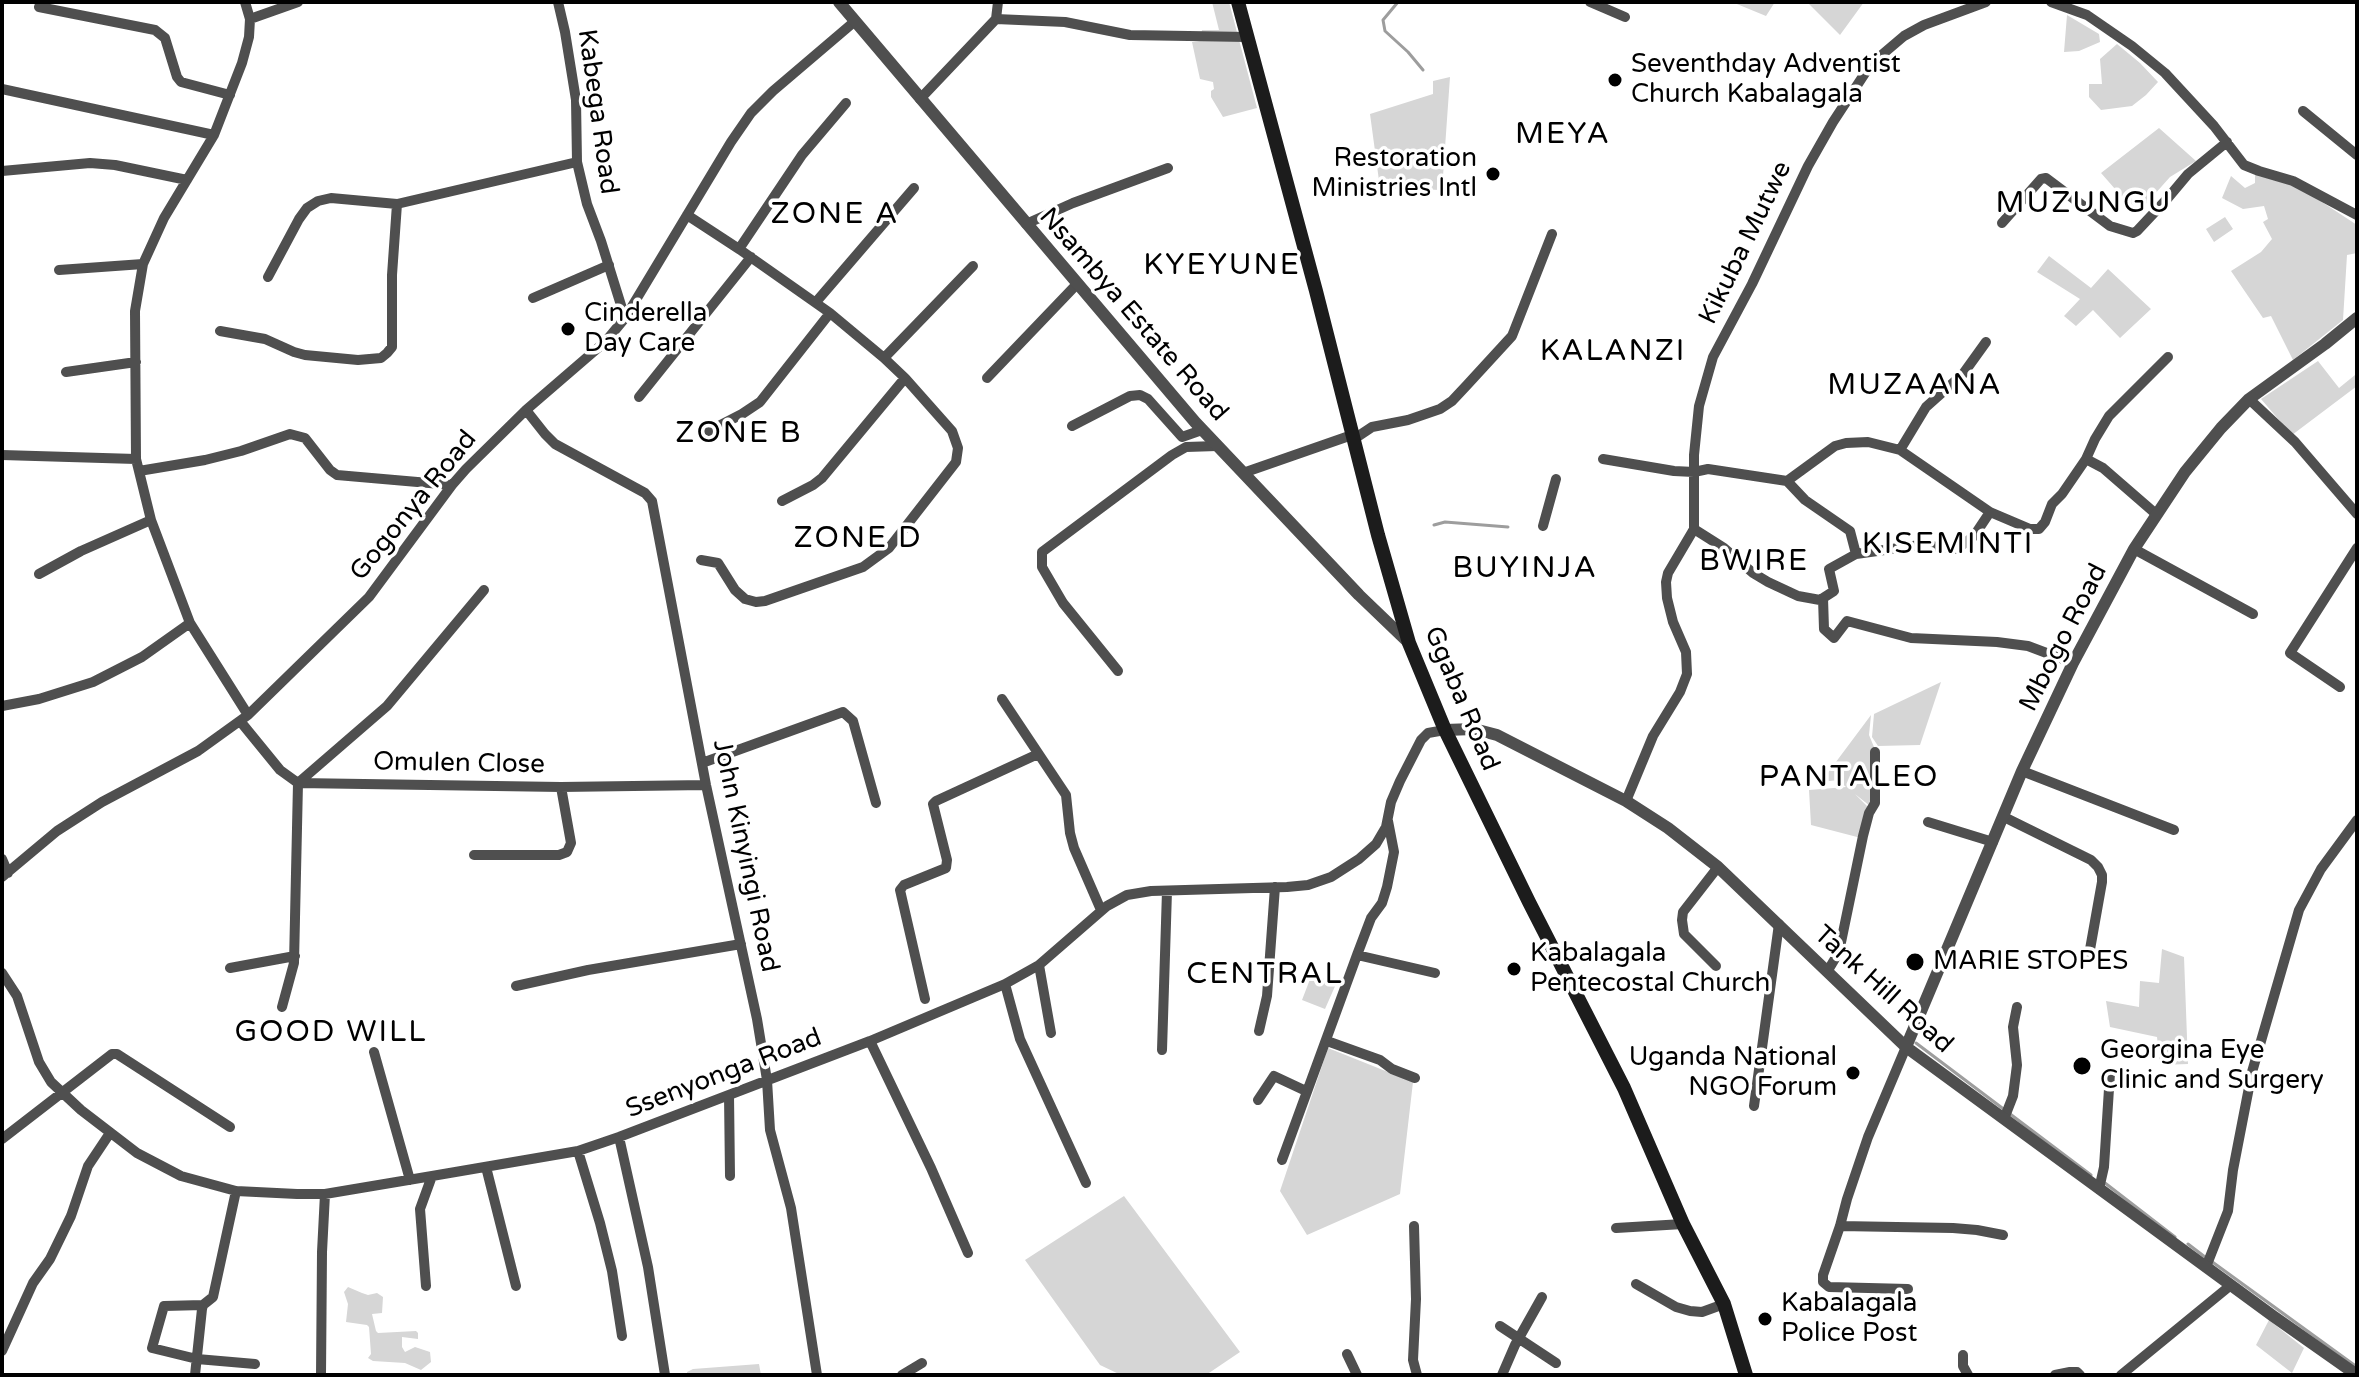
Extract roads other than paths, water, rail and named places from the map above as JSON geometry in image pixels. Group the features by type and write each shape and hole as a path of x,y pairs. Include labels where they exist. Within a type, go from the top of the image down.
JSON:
{"main road":[{"name":"Ggaba Road","path":"1238,2 1409,643 1445,730 1624,1088 1683,1224 1724,1304 1746,1375"}],"street":[{"path":"245,2 250,19 249,37 230,95 214,135 164,218 143,264 135,311 138,465 151,520 190,623 244,718 280,770 298,783"},
{"path":"250,19 298,2"},
{"name":"Kabega Road","path":"558,2 576,100 577,162 587,204 625,318"},
{"name":"Nsambya Estate Road","path":"839,2 1202,430 1359,595 1409,643"},
{"path":"920,99 996,19 998,2"},
{"path":"1590,2 1625,17"},
{"name":"Kikuba Mutwe","path":"1694,529 1694,455 1702,391 1713,357 1752,284 1808,166 1871,64 1889,47 1924,25 1986,2"},
{"path":"2051,2 2087,15 2165,73 2244,165 2293,181 2357,215"},
{"path":"39,7 155,30 164,36 181,82 230,95"},
{"path":"996,19 1065,22 1130,35 1247,37"},
{"name":"Gogonya Road","path":"5,875 57,831 102,802 198,751 244,718 369,597 452,485 526,410 589,358 625,318 751,113 854,22"},
{"path":"2,89 214,135"},
{"path":"739,249 802,155 846,103"},
{"path":"2303,111 2357,155"},
{"path":"2002,223 2041,179 2046,178 2110,226 2133,233 2188,174 2227,142"},
{"path":"268,277 299,219 312,204 331,198 397,204 577,162"},
{"path":"2,171 90,163 187,180"},
{"path":"1026,224 1168,168"},
{"path":"816,302 914,188"},
{"path":"220,331 265,339 305,355 358,360 381,358 392,347 392,275 397,204"},
{"path":"687,215 816,302 884,358 952,431 958,448 956,462 889,548 863,567 756,602 745,599 735,590 718,563 701,560"},
{"path":"1243,473 1353,437 1367,428 1408,420 1440,409 1452,401 1512,336 1552,234"},
{"path":"639,397 751,257"},
{"path":"59,270 143,264"},
{"path":"533,298 609,265"},
{"path":"884,358 973,266"},
{"path":"987,378 1077,284"},
{"path":"709,431 760,402 830,313"},
{"name":"Mbogo Road","path":"1906,1047 2022,771 2073,663 2134,549 2185,472 2249,399 2356,321"},
{"path":"1900,450 1926,407 1963,374 1986,342"},
{"path":"1787,481 1827,450 1846,443 1868,442 1900,450 1990,512 2030,529 2039,529 2052,504 2086,459 2109,416 2168,357"},
{"path":"66,372 136,362"},
{"path":"782,501 822,478 905,378"},
{"path":"1072,426 1130,396 1140,395 1148,399 1182,437 1202,430"},
{"path":"2249,399 2295,442 2357,514"},
{"name":"John Kinyingi Road","path":"526,410 555,444 645,493 652,501 767,1080 770,1130 791,1208 817,1375"},
{"path":"2,455 138,465 205,460 290,434 305,438 337,475 452,485"},
{"path":"1118,671 1063,603 1042,567 1042,552 1179,451 1198,445 1217,446"},
{"path":"1603,459 1694,472 1708,469 1787,481 1805,500 1850,531 1856,554"},
{"path":"2086,459 2103,468 2156,514"},
{"path":"1543,526 1556,479"},
{"path":"1626,801 1653,736 1680,692 1687,674 1686,652 1673,622 1666,582 1668,573 1694,529 1724,548 1753,573 1808,600 1823,598 1834,591 1829,569 1856,554 1920,545 1957,549 1974,536 1990,512"},
{"path":"39,574 81,551 151,520"},
{"path":"2340,687 2290,653 2357,548"},
{"path":"2134,549 2253,614"},
{"path":"282,1007 294,972 298,783 387,706 484,590"},
{"path":"1823,598 1824,629 1834,638 1847,621 1911,638 2028,646 2073,663"},
{"path":"2,706 39,699 93,682 142,657 190,623"},
{"path":"1002,699 1066,795 1074,848 1101,910"},
{"path":"702,763 843,712 853,721 876,803"},
{"name":"Tank Hill Road","path":"1445,730 1474,729 1497,735 1626,801 1668,828 1718,867 1906,1047 2357,1375"},
{"name":"Ssenyonga Road","path":"2,973 17,996 44,1073 60,1092 137,1153 181,1176 236,1191 325,1194 410,1180 578,1151 870,1041 927,1007 1005,984 1039,965 1101,910 1127,895 1308,885 1331,877 1376,844 1388,821 1391,802 1421,740 1428,733 1445,730"},
{"path":"1827,972 1839,952 1863,836 1875,803 1875,752"},
{"path":"927,1007 900,890 904,885 946,868 947,860 933,804 1038,754"},
{"path":"2022,771 2174,830"},
{"name":"Omulen Close","path":"298,783 561,787 706,785"},
{"path":"474,855 559,855 567,852 571,843 561,787"},
{"path":"2004,817 2091,860 2098,867 2102,882 2089,955"},
{"path":"2206,1267 2228,1211 2250,1081 2295,920 2321,869 2357,820"},
{"path":"1282,1160 1371,918 1382,903 1394,852 1388,821"},
{"path":"1928,822 1993,842"},
{"path":"2,859 5,875"},
{"path":"1716,966 1684,934 1682,920 1683,912 1718,867"},
{"path":"1259,1031 1267,996 1275,887"},
{"path":"1162,1050 1167,891"},
{"path":"1754,1106 1779,924"},
{"path":"516,986 628,962 741,944"},
{"path":"1357,955 1435,973"},
{"path":"230,968 295,956"},
{"path":"1039,965 1051,1033"},
{"path":"1005,984 1020,1039 1086,1183"},
{"path":"2004,1119 2013,1096 2017,1065 2013,1027 2017,1007"},
{"path":"870,1041 968,1253"},
{"path":"1327,1041 1380,1060 1392,1069 1415,1078"},
{"path":"1906,1047 1868,1137 1823,1282 1829,1287 1908,1289"},
{"path":"374,1052 410,1180"},
{"path":"2,1139 112,1054 117,1054 230,1127"},
{"path":"2099,1189 2104,1167 2110,1073"},
{"path":"1258,1100 1274,1076 1306,1091"},
{"path":"729,1095 730,1176"},
{"path":"2,1351 33,1283 50,1259 71,1216 88,1166 110,1133"},
{"path":"619,1137 648,1267 665,1375"},
{"path":"578,1151 609,1259 622,1336"},
{"path":"486,1167 516,1286"},
{"path":"426,1286 420,1209 432,1176"},
{"path":"236,1191 211,1301 203,1305 164,1306 152,1348 197,1359 255,1364"},
{"path":"321,1375 325,1194"},
{"path":"1616,1228 1683,1224"},
{"path":"1414,1226 1416,1299 1413,1360 1417,1375"},
{"path":"1840,1226 1965,1229 2003,1235"},
{"path":"1636,1284 1676,1307 1690,1311 1702,1312 1724,1304"},
{"path":"2121,1375 2231,1285"},
{"path":"1502,1375 1542,1297"},
{"path":"195,1375 203,1305"},
{"path":"1500,1326 1556,1363"},
{"path":"1347,1354 1357,1375"},
{"path":"1963,1355 1963,1366 1968,1375"},
{"path":"902,1375 922,1363"},
{"path":"2055,1375 2070,1372 2080,1375"}],"waterway":[{"path":"1398,2 1383,20 1385,31 1423,70"},
{"path":"1434,525 1445,522 1508,527"},
{"path":"1916,1043 2091,1175"},
{"path":"2105,1183 2175,1237"},
{"path":"2188,1244 2205,1257"},
{"path":"2211,1261 2357,1367"}],"place":[{"name":"Seventhday Adventist Church Kabalagala","path":"1615,80"},
{"name":"Restoration Ministries Intl","path":"1493,174"},
{"name":"Cinderella Day Care","path":"568,329"},
{"name":"MARIE STOPES","path":"1915,962"},
{"name":"Kabalagala Pentecostal Church","path":"1514,969"},
{"name":"Georgina Eye Clinic and Surgery","path":"2082,1066"},
{"name":"Uganda National NGO Forum","path":"1853,1073"},
{"name":"Kabalagala Police Post","path":"1765,1319"}],"district":[{"name":"MEYA","path":"1563,135"},
{"name":"MUZUNGU","path":"2084,204"},
{"name":"ZONE A","path":"835,215"},
{"name":"KYEYUNE","path":"1222,266"},
{"name":"KALANZI","path":"1613,352"},
{"name":"MUZAANA","path":"1915,386"},
{"name":"ZONE B","path":"739,434"},
{"name":"ZONE D","path":"858,539"},
{"name":"KISEMINTI","path":"1948,545"},
{"name":"BWIRE","path":"1754,562"},
{"name":"BUYINJA","path":"1525,569"},
{"name":"PANTALEO","path":"1849,778"},
{"name":"CENTRAL","path":"1265,975"},
{"name":"GOOD WILL","path":"331,1033"}]}
